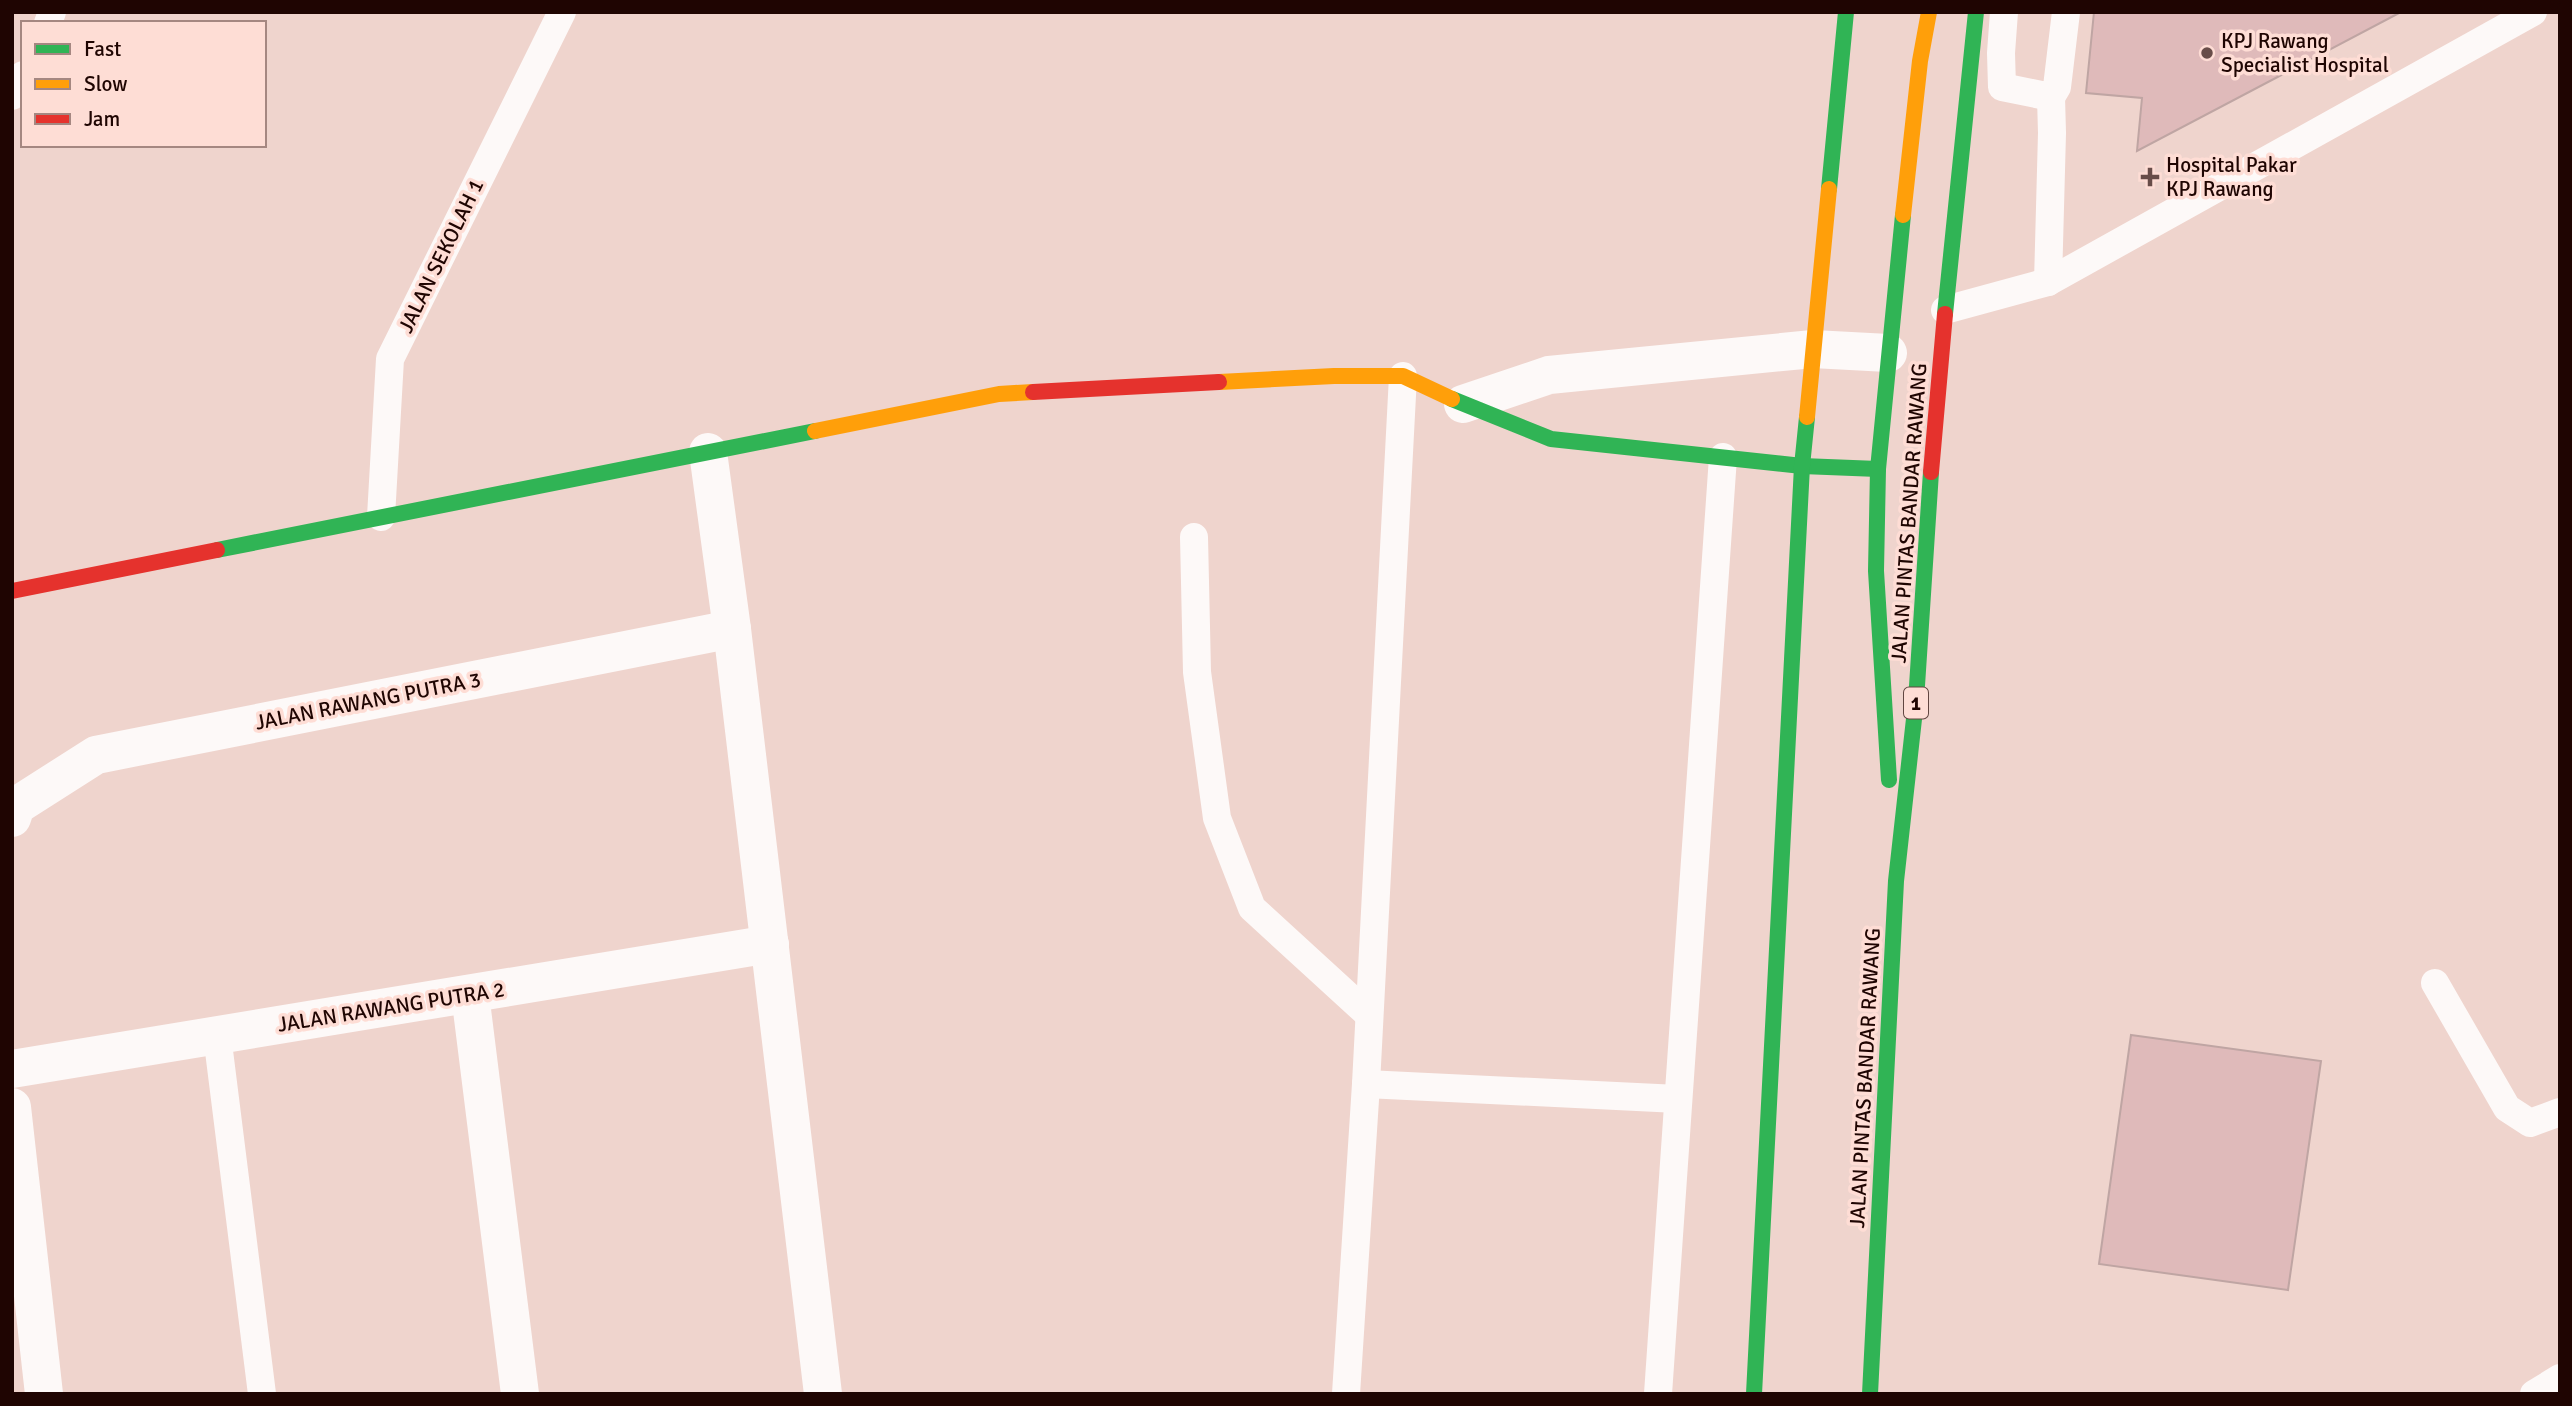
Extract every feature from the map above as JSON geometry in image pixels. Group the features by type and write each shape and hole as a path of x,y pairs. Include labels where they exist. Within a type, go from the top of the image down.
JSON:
{"main road":[{"path":"1754,1394 1802,467 1846,12"},
{"path":"1896,881 1876,571 1878,469 1920,61 1930,12"},
{"name":"JALAN PINTAS BANDAR RAWANG","path":"1870,1394 1896,881 1916,701 1945,310 1976,12"},
{"path":"12,591 999,394 1334,376 1403,376 1463,404 1551,439 1802,467 1878,469"}],"street":[{"path":"1463,404 1549,375 1813,349 1888,353"},
{"path":"708,452 732,629 823,1394"},
{"name":"JALAN RAWANG PUTRA 3","path":"14,812 96,755 732,629"},
{"name":"JALAN RAWANG PUTRA 2","path":"12,1069 770,944"},
{"path":"470,994 520,1394"},
{"path":"12,1107 44,1394"}],"lane":[{"name":"JALAN SEKOLAH 1","path":"381,517 390,359 562,12"},
{"path":"2004,12 2002,87 2051,97"},
{"path":"2048,282 2051,97 2057,87 2066,12"},
{"path":"1945,310 2048,282 2533,12"},
{"path":"12,96 21,79"},
{"path":"1346,1394 1366,1084 1403,376"},
{"path":"1658,1394 1723,457"},
{"path":"1194,537 1197,672 1217,818 1252,908 1369,1015"},
{"path":"2435,983 2507,1108 2530,1123 2560,1112"},
{"path":"217,1035 262,1394"},
{"path":"1366,1084 1678,1099"},
{"path":"2534,1394 2560,1378"}],"building":[{"name":"KPJ Rawang Specialist Hospital","path":"2094,12 2401,12 2137,151 2142,98 2086,93"},
{"path":"2131,1035 2321,1061 2288,1290 2099,1264"}],"traffic: fast":[{"path":"1829,189 1846,12"},
{"path":"1945,314 1976,12"},
{"path":"1889,780 1876,571 1878,469 1903,215"},
{"path":"1452,399 1551,439 1802,466 1878,469"},
{"path":"1754,1394 1802,466 1807,417"},
{"path":"217,550 815,431"},
{"path":"1870,1394 1896,881 1916,701 1931,472"}],"traffic: slow":[{"path":"1903,215 1920,61 1929,12"},
{"path":"1807,417 1829,189"},
{"path":"1219,382 1334,376 1403,376 1452,399"},
{"path":"815,431 999,394 1033,392"}],"traffic: jam":[{"path":"1931,472 1945,314"},
{"path":"1033,392 1219,382"},
{"path":"12,591 217,550"}],"place":[{"name":"KPJ Rawang Specialist Hospital","path":"2207,53"},
{"name":"Hospital Pakar KPJ Rawang","path":"2150,177"}]}
